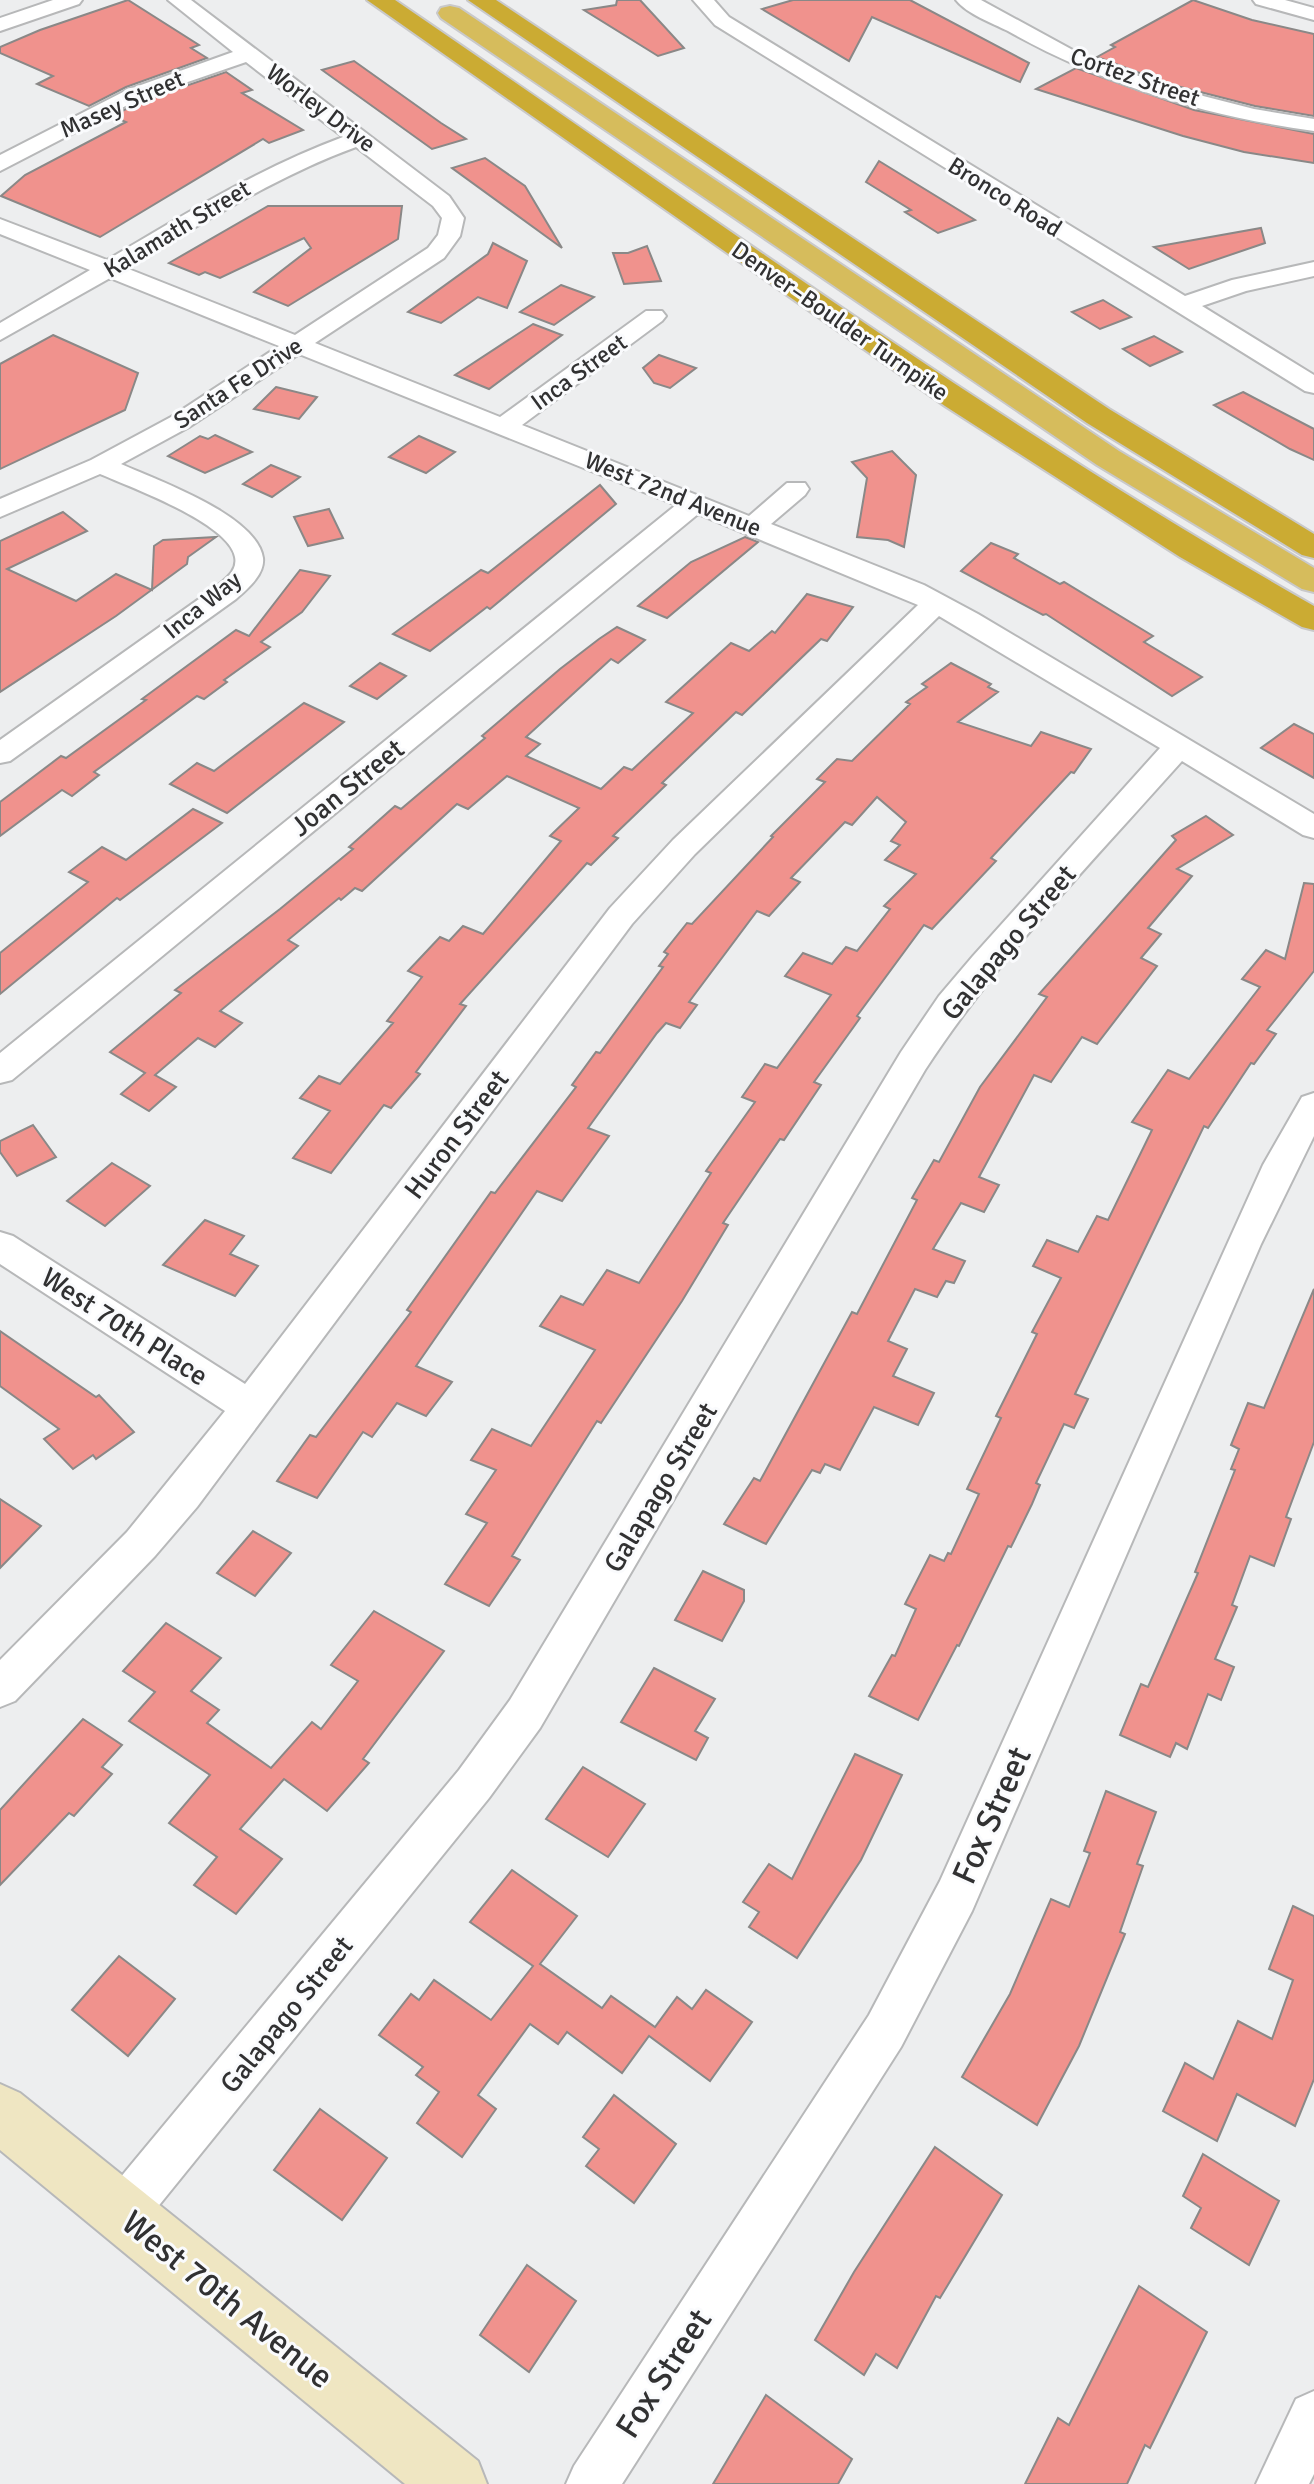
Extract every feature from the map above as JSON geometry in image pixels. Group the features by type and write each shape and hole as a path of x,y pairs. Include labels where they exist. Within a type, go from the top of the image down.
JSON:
{"highway":[{"path":"354,0 640,183"},
{"name":"Denver–Boulder Turnpike","path":"379,0 1023,445 1150,525 1314,620"},
{"path":"480,0 1087,410 1314,548"},
{"path":"438,4 1108,458 1314,582"}],"main road":[{"name":"West 70th Avenue","path":"0,2113 455,2484"}],"street":[{"path":"0,25 72,0"},
{"name":"Worley Drive","path":"178,0 441,201 449,209 453,224"},
{"name":"Bronco Road","path":"703,0 722,21 1314,386"},
{"name":"Cortez Street","path":"966,0 1074,58 1107,72 1201,101 1314,125"},
{"path":"1263,0 1314,14"},
{"name":"Masey Street","path":"0,164 122,99 248,54"},
{"name":"Kalamath Street","path":"0,333 286,166 360,138"},
{"name":"Santa Fe Drive","path":"0,509 100,465 210,403 436,253 449,236 453,224"},
{"name":"West 72nd Avenue","path":"0,226 937,602 1314,828"},
{"path":"1183,305 1240,285 1314,269"},
{"name":"Inca Street","path":"503,427 654,316"},
{"name":"Inca Way","path":"0,754 226,593 247,571 250,560 247,547 228,529 188,505 100,465"},
{"path":"753,526 796,489"},
{"name":"Joan Street","path":"0,1071 695,503"},
{"name":"Huron Street","path":"0,1688 141,1544 183,1495 621,916 684,847 937,602"},
{"name":"Galapago Street","path":"122,2213 474,1784 525,1714 905,1075 951,1004 1177,748"},
{"name":"Fox Street","path":"592,2484 885,2031 956,1896 1243,1244 1280,1165 1314,1106"},
{"name":"West 70th Place","path":"0,1246 250,1407"},
{"path":"1282,2484 1314,2417"}],"building":[{"path":"128,0 199,45 191,48 207,58 126,87 89,106 37,84 53,76 0,53 0,47 40,30"},
{"path":"617,0 640,0 684,48 658,56 584,10 616,5"},
{"path":"793,0 910,0 1029,63 1020,82 872,17 849,61 762,9"},
{"path":"1193,0 1252,20 1314,34 1314,116 1255,106 1169,84 1097,57 1115,47 1111,45"},
{"path":"354,61 466,139 432,149 322,70"},
{"path":"1076,68 1194,110 1314,134 1314,163 1244,152 1183,136 1036,89"},
{"path":"226,72 252,90 242,93 303,130 269,143 263,139 100,237 1,196 25,175 126,122 112,116 142,101"},
{"path":"485,158 525,186 562,248 452,168"},
{"path":"879,161 975,220 938,233 905,212 911,210 866,182"},
{"path":"268,206 402,206 398,239 288,306 254,292 311,248 304,238 220,278 205,272 199,275 169,263"},
{"path":"1261,228 1265,243 1189,269 1154,247"},
{"path":"493,243 527,261 507,308 478,297 441,323 408,312 488,254"},
{"path":"647,246 661,281 624,284 613,253 628,253"},
{"path":"561,285 594,297 554,325 520,312"},
{"path":"1103,300 1131,317 1100,329 1072,312"},
{"path":"533,324 562,335 489,389 455,375"},
{"path":"53,335 138,373 125,410 0,469 0,364"},
{"path":"1154,336 1182,352 1150,366 1123,349"},
{"path":"659,355 696,368 670,388 654,383 643,368"},
{"path":"276,387 317,397 299,419 254,409"},
{"path":"1243,392 1314,429 1314,460 1214,405"},
{"path":"215,435 252,452 205,473 168,456 200,436 208,439"},
{"path":"419,436 455,452 426,473 389,457"},
{"path":"892,451 916,475 904,547 888,540 857,537 867,478 852,462"},
{"path":"271,465 300,477 272,497 243,484"},
{"path":"600,485 616,504 490,609 487,607 430,651 393,634 481,570 488,573"},
{"path":"329,509 343,538 308,546 294,517"},
{"path":"63,512 87,531 7,569 76,601 116,574 152,590 0,692 0,541"},
{"path":"216,537 188,557 187,564 152,590 154,546 163,540"},
{"path":"745,537 758,542 667,618 638,606 691,562"},
{"path":"991,543 1018,554 1014,558 1060,584 1064,582 1153,636 1144,642 1202,677 1172,696 1046,614 961,571"},
{"path":"300,570 330,576 302,612 261,642 270,647 224,680 227,682 204,699 197,696 94,772 99,775 72,796 62,790 0,836 0,802 61,756 66,758 146,700 142,699 236,630 249,636"},
{"path":"807,594 853,607 827,641 821,639 742,715 736,712 662,783 666,785 613,836 618,838 591,865 587,863 460,1004 466,1006 416,1072 420,1074 391,1108 384,1105 331,1173 293,1158 330,1111 300,1098 319,1076 340,1084 393,1023 387,1021 422,977 408,971 440,937 449,941 463,926 483,934 561,841 550,836 579,808 507,776 468,809 457,804 362,891 355,888 341,900 339,898 288,940 298,946 220,1011 242,1023 215,1047 198,1038 155,1075 176,1087 149,1111 121,1094 145,1073 110,1052 181,993 175,990 353,849 349,847 395,806 401,809 560,669 599,639 617,627 645,640 618,663 611,659 526,737 540,744 526,756 601,789 624,767 632,770 693,713 666,702 731,643 749,651 772,631 775,633"},
{"path":"380,663 406,676 377,699 350,686"},
{"path":"951,663 991,684 988,687 998,692 958,722 1031,746 1041,732 1091,749 1074,773 1071,772 991,858 996,861 932,929 924,925 857,1016 860,1018 814,1082 821,1085 723,1223 728,1225 682,1301 601,1423 597,1421 512,1556 520,1560 489,1606 445,1584 487,1523 466,1514 496,1470 471,1460 492,1429 531,1446 595,1350 540,1326 561,1296 583,1305 607,1270 639,1283 711,1173 706,1171 755,1102 742,1097 765,1064 777,1068 831,995 785,976 803,953 832,964 846,947 857,951 890,909 884,906 916,874 885,860 900,845 891,841 906,822 877,797 852,825 845,822 791,878 800,882 769,916 757,911 689,1002 697,1005 680,1028 666,1023 657,1033 588,1128 609,1136 562,1201 537,1191 416,1366 452,1382 426,1416 397,1403 372,1437 363,1432 317,1498 277,1481 310,1435 316,1437 411,1312 407,1310 491,1192 495,1193 576,1087 572,1085 596,1052 600,1053 663,967 659,966 668,954 664,952 687,923 692,924 771,836 825,782 817,779 837,759 852,761 910,704 906,702 927,687 922,684"},
{"path":"304,703 344,722 227,813 170,784 197,763 214,771"},
{"path":"1294,724 1314,734 1314,778 1261,748"},
{"path":"193,809 222,823 120,900 117,898 0,994 0,953 88,882 69,872 102,847 126,860"},
{"path":"1206,816 1233,835 1177,869 1192,876 1148,928 1161,934 1141,958 1157,966 1097,1044 1082,1037 1051,1082 1034,1075 979,1177 999,1185 984,1212 961,1203 933,1249 965,1261 954,1283 946,1281 937,1297 915,1289 888,1341 907,1349 893,1376 934,1393 918,1425 874,1407 840,1470 825,1464 820,1473 812,1470 766,1544 724,1524 754,1478 760,1481 852,1312 857,1314 917,1200 912,1198 934,1160 939,1162 980,1087 1047,997 1039,994 1176,840 1172,836"},
{"path":"1304,883 1314,884 1314,971 1267,1030 1276,1034 1254,1064 1251,1063 1208,1128 1204,1126 1075,1394 1088,1399 1074,1428 1064,1424 1036,1483 1040,1485 1032,1504 959,1646 918,1720 869,1696 892,1655 895,1656 916,1609 905,1604 930,1555 944,1561 948,1553 951,1554 979,1494 967,1489 1001,1418 996,1416 1037,1334 1032,1332 1061,1278 1033,1266 1047,1240 1078,1252 1097,1216 1108,1220 1152,1130 1132,1122 1168,1070 1189,1079 1260,987 1242,979 1266,950 1285,959"},
{"path":"33,1125 56,1157 17,1176 0,1152 0,1141"},
{"path":"112,1163 150,1186 105,1226 67,1201"},
{"path":"205,1220 244,1236 230,1254 258,1266 235,1296 163,1265"},
{"path":"1314,1289 1314,1442 1286,1517 1291,1519 1274,1566 1250,1556 1232,1605 1237,1607 1215,1659 1234,1667 1221,1700 1208,1694 1187,1749 1176,1743 1170,1757 1120,1735 1141,1684 1148,1687 1198,1573 1195,1572 1235,1470 1231,1469 1239,1449 1231,1445 1248,1403 1264,1408"},
{"path":"0,1331 96,1397 99,1395 134,1432 96,1459 93,1455 73,1469 44,1439 59,1429 0,1386"},
{"path":"0,1499 41,1526 0,1568"},
{"path":"253,1531 291,1553 255,1596 217,1573"},
{"path":"703,1571 744,1590 744,1601 722,1641 675,1620"},
{"path":"374,1611 444,1651 363,1759 369,1763 327,1811 284,1779 240,1829 282,1859 236,1914 194,1885 217,1857 169,1823 210,1775 129,1721 155,1692 123,1671 166,1623 221,1658 191,1691 219,1710 207,1723 271,1768 312,1722 321,1729 358,1681 331,1665"},
{"path":"654,1668 715,1699 695,1731 708,1738 696,1760 621,1722"},
{"path":"83,1719 122,1745 102,1767 112,1774 74,1816 69,1813 0,1885 0,1810"},
{"path":"855,1754 902,1775 861,1860 797,1958 749,1927 759,1912 743,1902 769,1864 792,1879"},
{"path":"583,1767 645,1804 608,1857 546,1819"},
{"path":"1106,1791 1156,1812 1137,1864 1143,1866 1120,1932 1125,1934 1079,2046 1037,2125 962,2077 1010,1994 1051,1899 1069,1907 1090,1853 1084,1851"},
{"path":"512,1870 577,1916 540,1964 602,2008 611,1996 655,2027 677,1997 692,2009 706,1990 752,2022 710,2081 649,2036 622,2073 567,2032 558,2044 530,2024 478,2095 496,2109 462,2157 417,2123 439,2092 416,2075 423,2067 379,2035 411,1994 419,2000 434,1980 491,2020 533,1966 470,1922"},
{"path":"1293,1906 1314,1916 1314,2079 1295,2126 1237,2094 1217,2141 1163,2111 1185,2063 1213,2079 1238,2021 1272,2039 1293,1980 1269,1969"},
{"path":"119,1956 175,1999 128,2056 72,2010"},
{"path":"614,2095 676,2144 634,2203 586,2166 599,2149 583,2137"},
{"path":"320,2109 387,2158 342,2220 274,2170"},
{"path":"935,2147 1002,2195 940,2298 936,2296 897,2368 876,2354 864,2375 815,2340 854,2272"},
{"path":"1203,2154 1279,2201 1249,2265 1191,2228 1201,2208 1183,2196"},
{"path":"527,2265 576,2301 529,2372 480,2335"},
{"path":"1139,2286 1207,2332 1150,2448 1145,2445 1127,2484 1025,2484 1058,2418 1069,2425"},
{"path":"766,2395 852,2459 838,2484 713,2484"}]}
